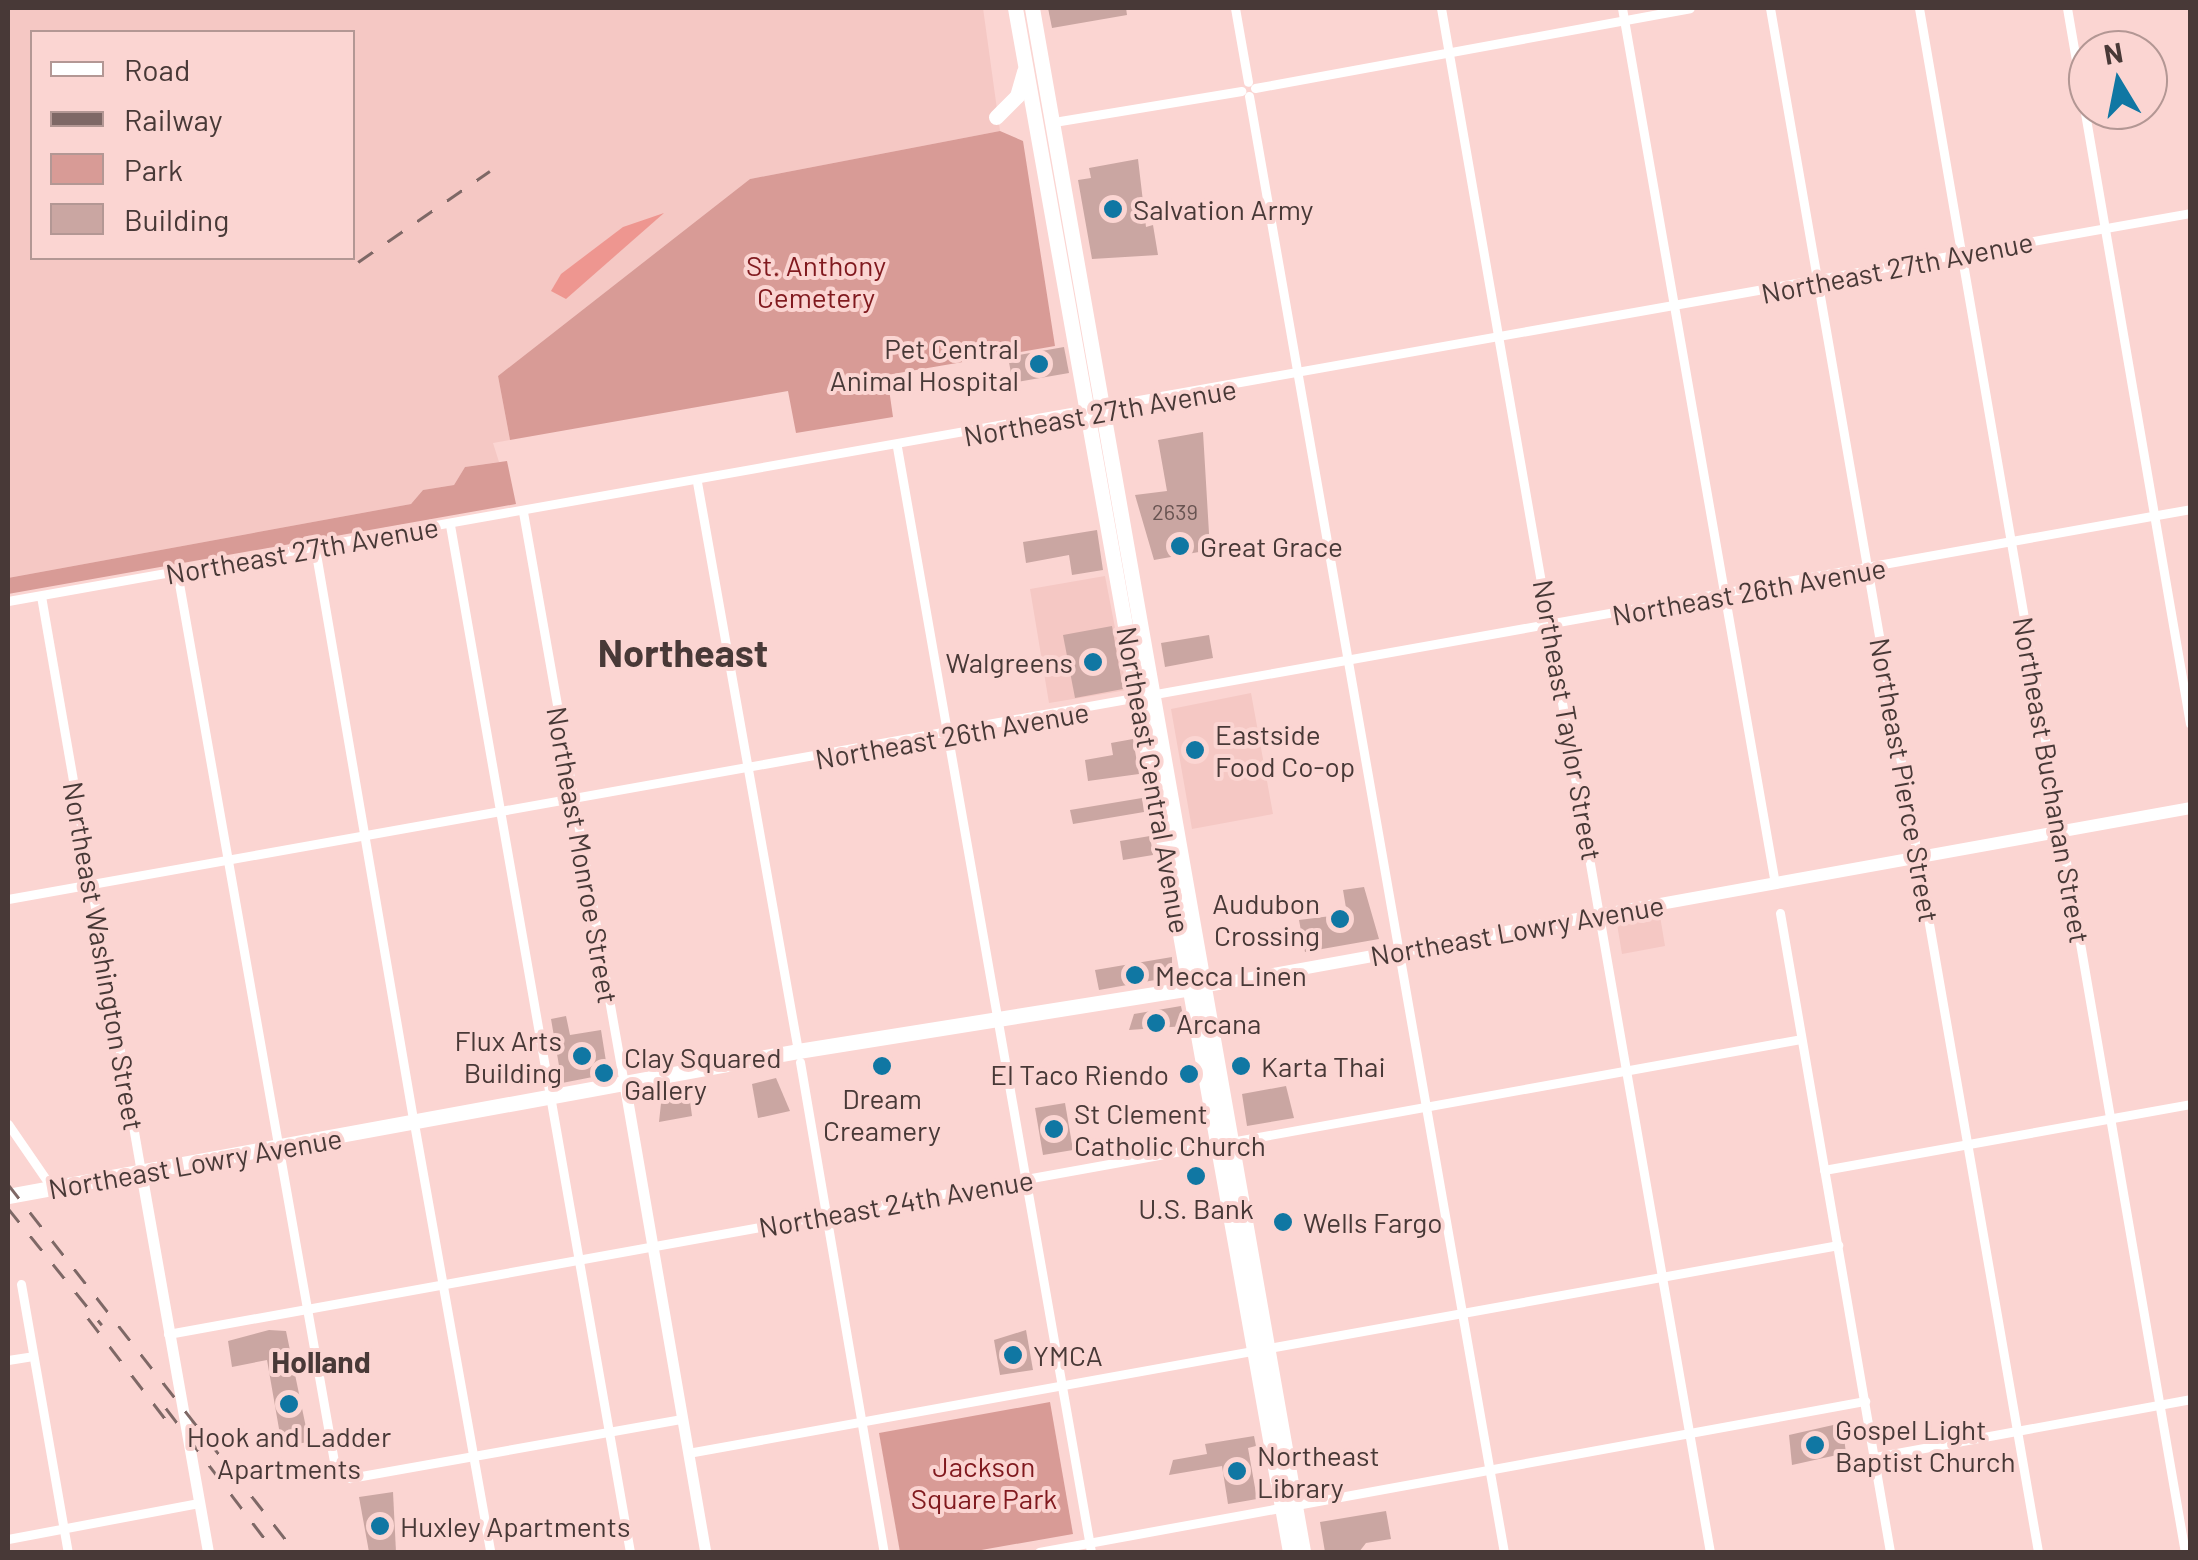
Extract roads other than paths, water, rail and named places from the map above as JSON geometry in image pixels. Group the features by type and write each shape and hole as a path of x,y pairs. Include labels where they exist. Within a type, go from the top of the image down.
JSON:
{"main road":[{"name":"Northeast Central Avenue","path":"1016,8 1097,413 1228,1144 1289,1509 1290,1552"},
{"name":"Northeast Central Avenue","path":"1032,8 1054,122 1097,413"},
{"path":"996,116 1023,80 1022,42"},
{"name":"Northeast Lowry Avenue","path":"8,1196 2190,808"},
{"name":"Northeast Central Avenue","path":"1289,1509 1304,1552"}],"street":[{"path":"1234,8 1504,1552"},
{"name":"Northeast Taylor Street","path":"1441,8 1710,1552"},
{"path":"1622,8 1775,884"},
{"path":"1054,122 1690,8"},
{"name":"Northeast Pierce Street","path":"1770,8 2038,1552"},
{"name":"Northeast Buchanan Street","path":"1919,8 2185,1552"},
{"path":"2067,8 2190,724"},
{"name":"Northeast 27th Avenue","path":"8,601 1300,377 2190,212"},
{"path":"897,448 1091,1548"},
{"path":"696,482 884,1552"},
{"name":"Northeast 26th Avenue","path":"8,899 950,736 2190,510"},
{"name":"Northeast Monroe Street","path":"522,512 705,1552"},
{"path":"450,525 630,1552"},
{"path":"314,548 490,1552"},
{"path":"177,572 305,1306 340,1477 682,1419"},
{"name":"Northeast Washington Street","path":"40,596 208,1552"},
{"path":"1780,913 1890,1552"},
{"name":"Northeast 24th Avenue","path":"168,1334 305,1306 652,1248 1802,1039"},
{"path":"1824,1170 2190,1104"},
{"path":"8,1124 52,1188"},
{"path":"688,1453 1838,1245"},
{"path":"21,1284 68,1552"},
{"path":"8,1360 33,1356"},
{"path":"1874,1457 2190,1400"},
{"path":"1039,1552 1091,1548 1865,1401"},
{"path":"8,1538 199,1503"}],"railway":[{"path":"358,262 490,171"},
{"path":"8,1184 295,1552"},
{"path":"8,1208 102,1325"},
{"path":"88,1318 170,1425"},
{"path":"166,1408 275,1552"}],"place":[{"name":"Salvation Army","path":"1113,209"},
{"name":"Pet Central Animal Hospital","path":"1039,364"},
{"name":"Great Grace","path":"1180,546"},
{"name":"Walgreens","path":"1093,662"},
{"name":"Eastside Food Co-op","path":"1195,750"},
{"name":"Audubon Crossing","path":"1340,919"},
{"name":"Mecca Linen","path":"1135,975"},
{"name":"Arcana","path":"1156,1023"},
{"name":"Flux Arts Building","path":"582,1056"},
{"name":"Dream Creamery","path":"882,1066"},
{"name":"Karta Thai","path":"1241,1066"},
{"name":"Clay Squared Gallery","path":"604,1073"},
{"name":"El Taco Riendo","path":"1189,1074"},
{"name":"St Clement Catholic Church","path":"1054,1129"},
{"name":"U.S. Bank","path":"1196,1176"},
{"name":"Wells Fargo","path":"1283,1222"},
{"name":"YMCA","path":"1013,1355"},
{"name":"Hook and Ladder Apartments","path":"289,1404"},
{"name":"Gospel Light Baptist Church","path":"1815,1445"},
{"name":"Northeast Library","path":"1237,1471"},
{"name":"Huxley Apartments","path":"380,1526"}],"district":[{"name":"Northeast","path":"683,653"},
{"name":"Holland","path":"321,1361"}],"park label":[{"name":"St. Anthony Cemetery","path":"816,281"},
{"name":"Jackson Square Park","path":"984,1482"}]}
